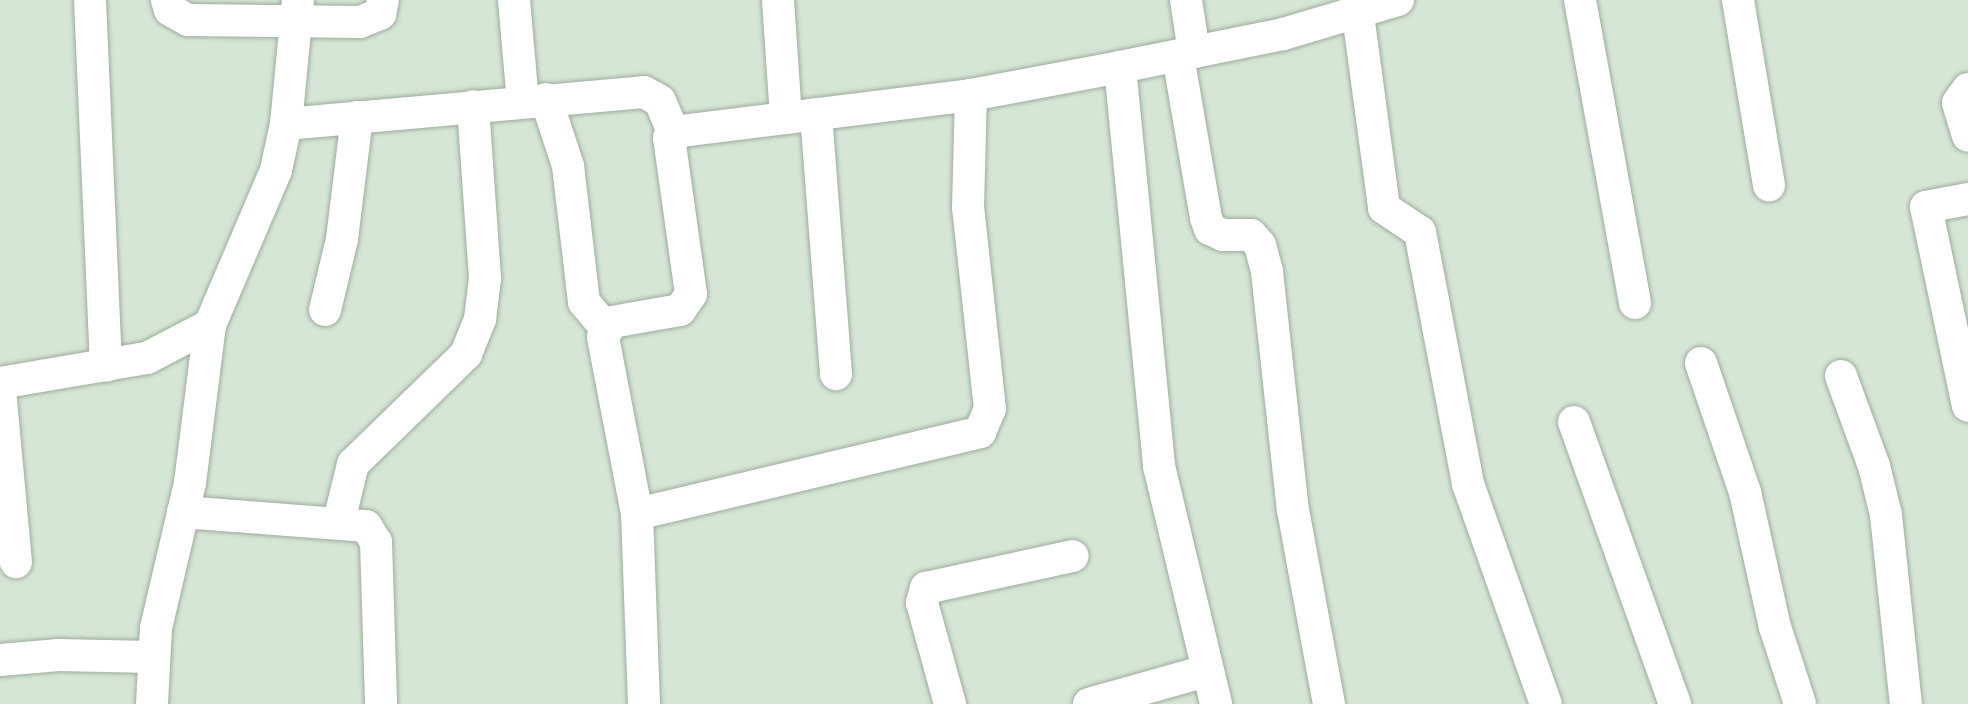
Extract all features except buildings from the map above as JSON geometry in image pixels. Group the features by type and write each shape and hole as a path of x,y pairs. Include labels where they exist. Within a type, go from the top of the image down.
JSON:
{"street":[{"path":"90,0 106,366"},
{"path":"167,0 170,10 188,20 296,11 373,19 383,0"},
{"path":"514,0 534,100 568,166 584,302 606,328 604,350 637,514 644,704"},
{"path":"778,0 801,116 836,374"},
{"path":"1186,0 1186,54 1206,218 1210,229 1223,235 1251,235 1260,245 1267,272 1297,538 1329,704"},
{"path":"674,134 971,95 1283,34 1357,6 1398,0"},
{"path":"1580,0 1635,303"},
{"path":"1738,0 1769,185"},
{"path":"1357,6 1384,208 1420,232 1468,484 1546,704"},
{"path":"152,704 153,657 183,512 210,325 263,208 286,124 296,11"},
{"path":"1120,67 1159,466 1216,704"},
{"path":"1968,89 1958,103 1968,135"},
{"path":"286,124 644,92 660,101 674,134 668,146 691,294 680,310 622,317 606,328"},
{"path":"637,514 980,432 990,409 968,208 971,95"},
{"path":"339,521 353,464 466,354 480,319 485,278 473,106"},
{"path":"325,310 342,239 357,117"},
{"path":"1968,199 1926,207 1961,355 1968,406"},
{"path":"0,383 106,366 171,348 210,325"},
{"path":"1701,363 1745,492 1775,627 1800,704"},
{"path":"1841,376 1874,466 1886,515 1906,704"},
{"path":"0,390 16,562"},
{"path":"1574,422 1675,704"},
{"path":"183,512 339,521 366,526 376,542 381,704"},
{"path":"950,704 922,603 926,588 1073,556"},
{"path":"0,660 59,655 153,657"},
{"path":"1089,704 1206,671"}]}
